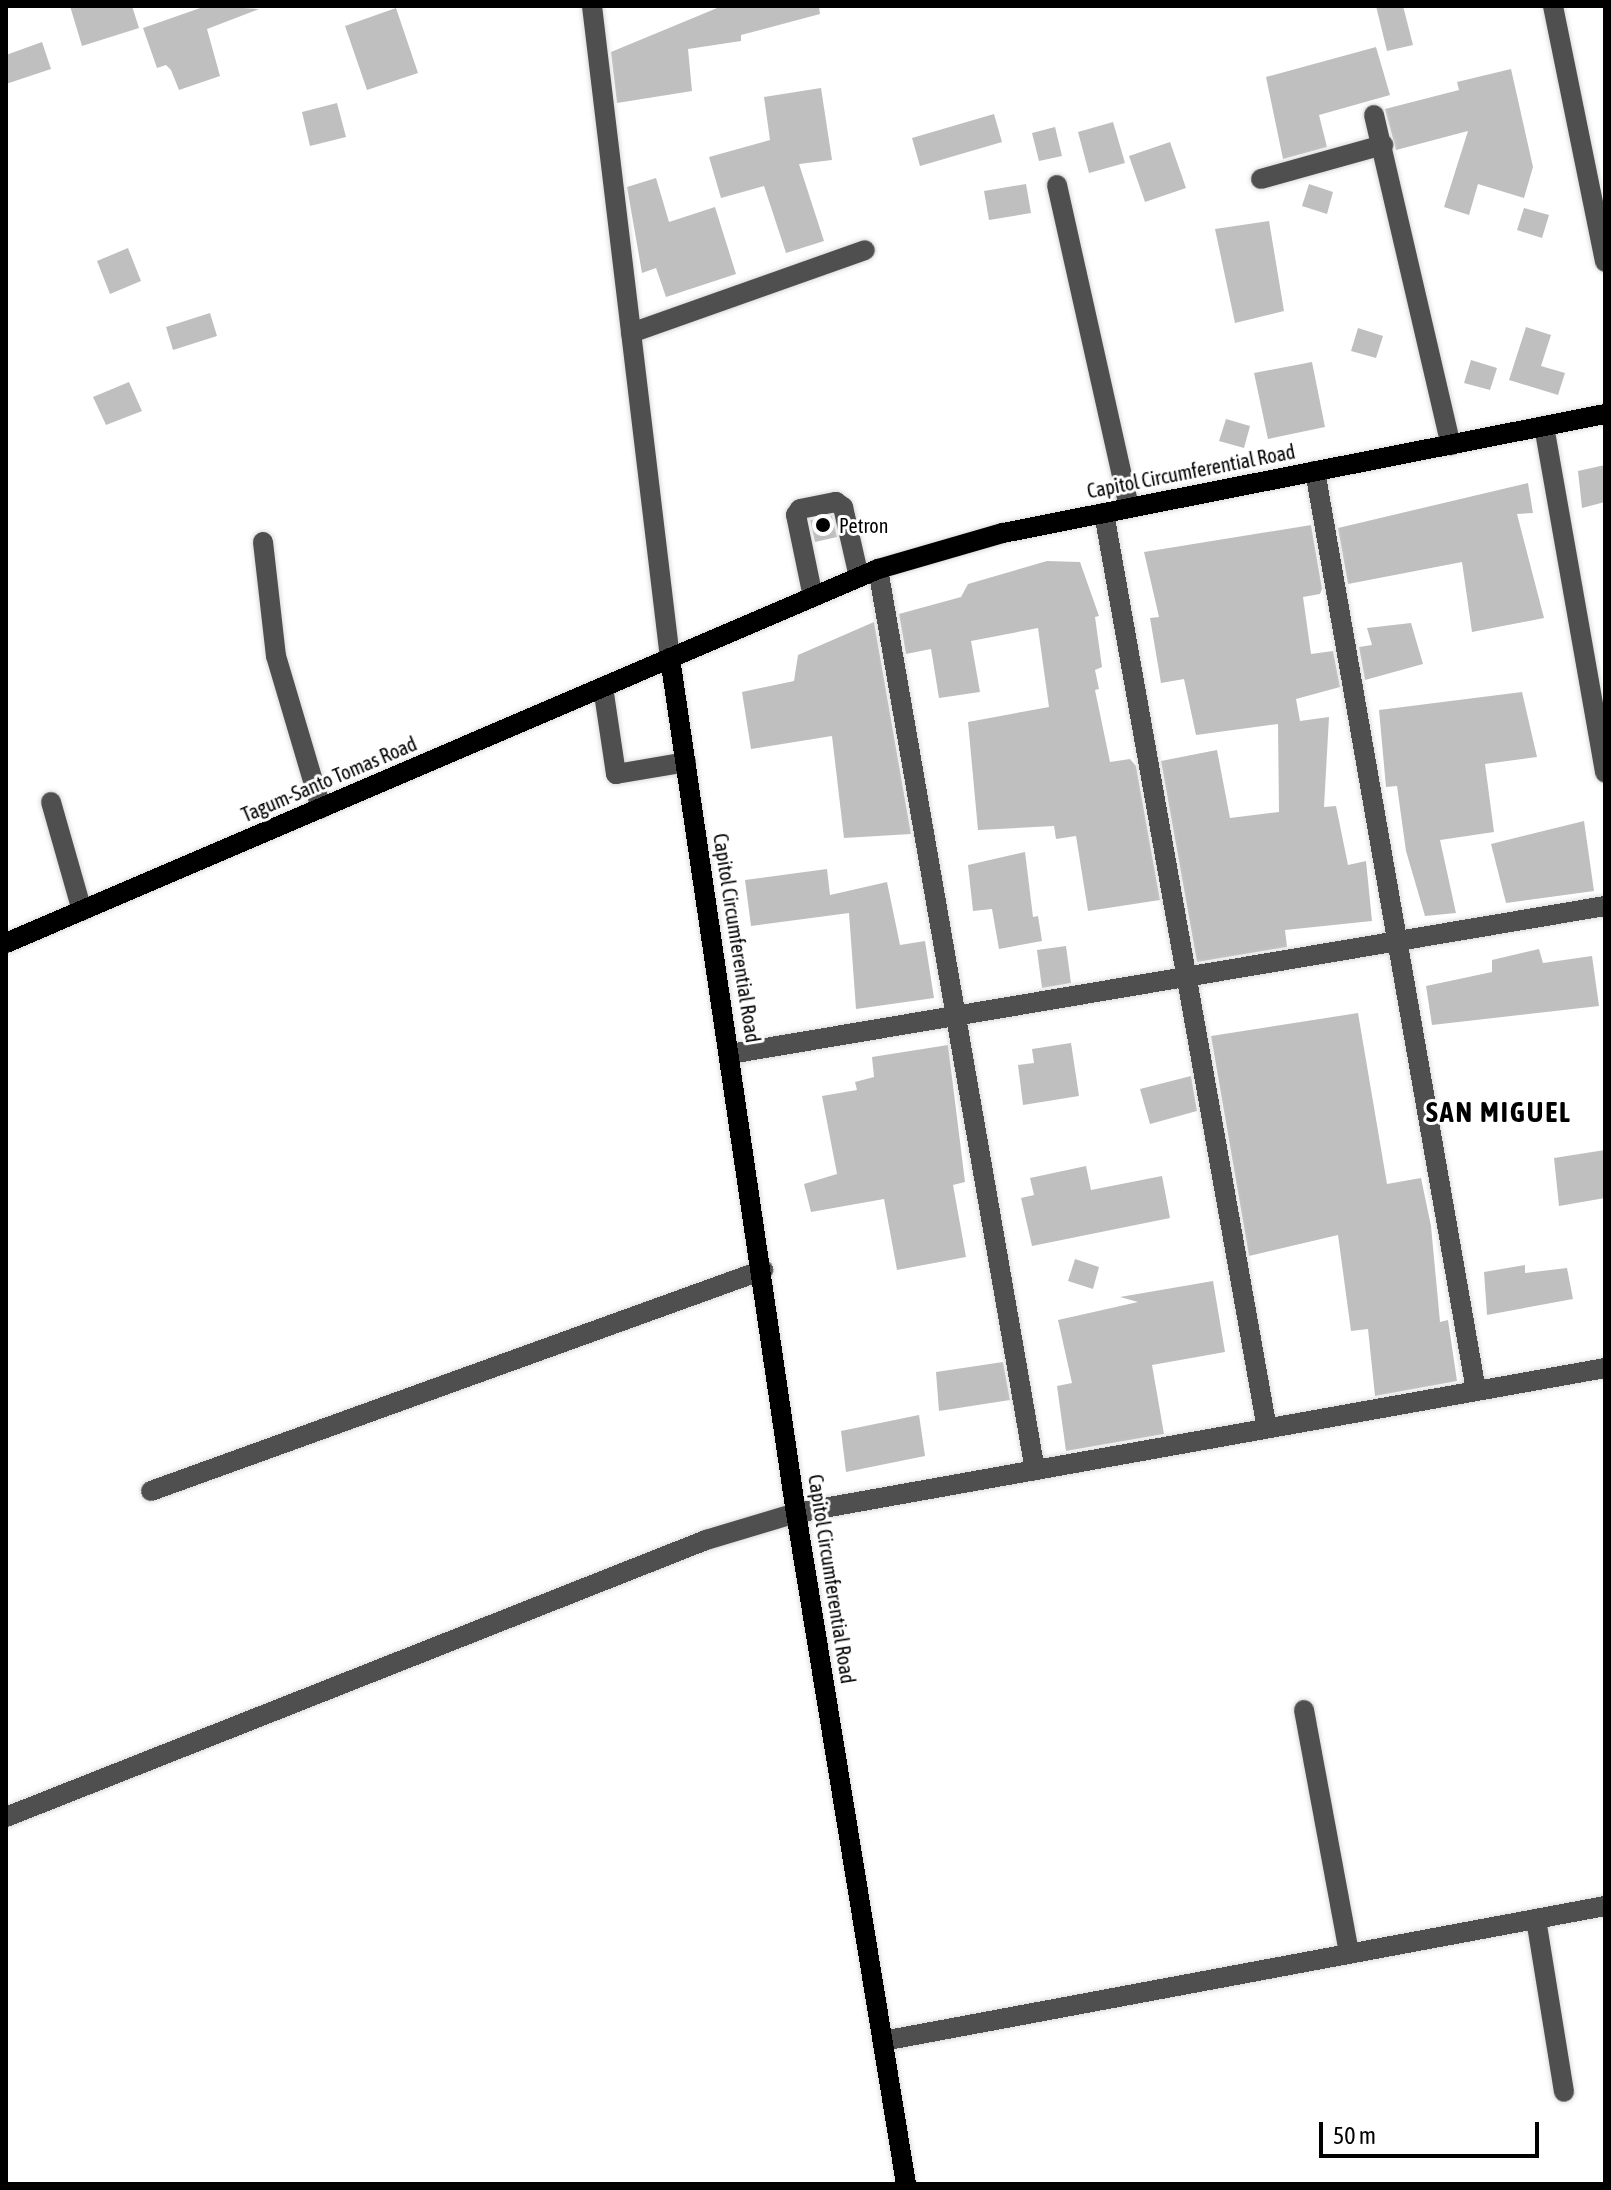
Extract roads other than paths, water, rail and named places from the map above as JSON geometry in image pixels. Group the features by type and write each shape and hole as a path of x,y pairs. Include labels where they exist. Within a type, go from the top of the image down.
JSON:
{"main road":[{"name":"Capitol Circumferential Road","path":"906,2184 796,1513 763,1270 670,658 868,573 1003,533 1605,414"},
{"name":"Tagum-Santo Tomas Road","path":"6,943 670,658"}],"street":[{"path":"592,6 670,658"},
{"path":"1553,6 1599,199 1605,262"},
{"path":"1374,115 1451,445"},
{"path":"1261,179 1383,145"},
{"path":"1057,185 1129,508"},
{"path":"631,333 865,250"},
{"path":"1544,426 1605,773"},
{"path":"1315,471 1400,941 1476,1391"},
{"path":"813,597 796,515 800,509 836,502 843,507 868,573 956,1016 1035,1470"},
{"path":"1104,513 1267,1429"},
{"path":"263,542 276,656 321,808"},
{"path":"603,687 616,774 686,762"},
{"path":"51,802 82,911"},
{"path":"730,1054 1605,906"},
{"path":"151,1491 763,1270"},
{"path":"6,1817 706,1540 796,1513 1605,1368"},
{"path":"1304,1710 1349,1953"},
{"path":"883,2041 1605,1906"},
{"path":"1536,1919 1564,2092"}],"place":[{"name":"Petron","path":"823,525"}],"district":[{"name":"SAN MIGUEL","path":"1499,1112"}]}
